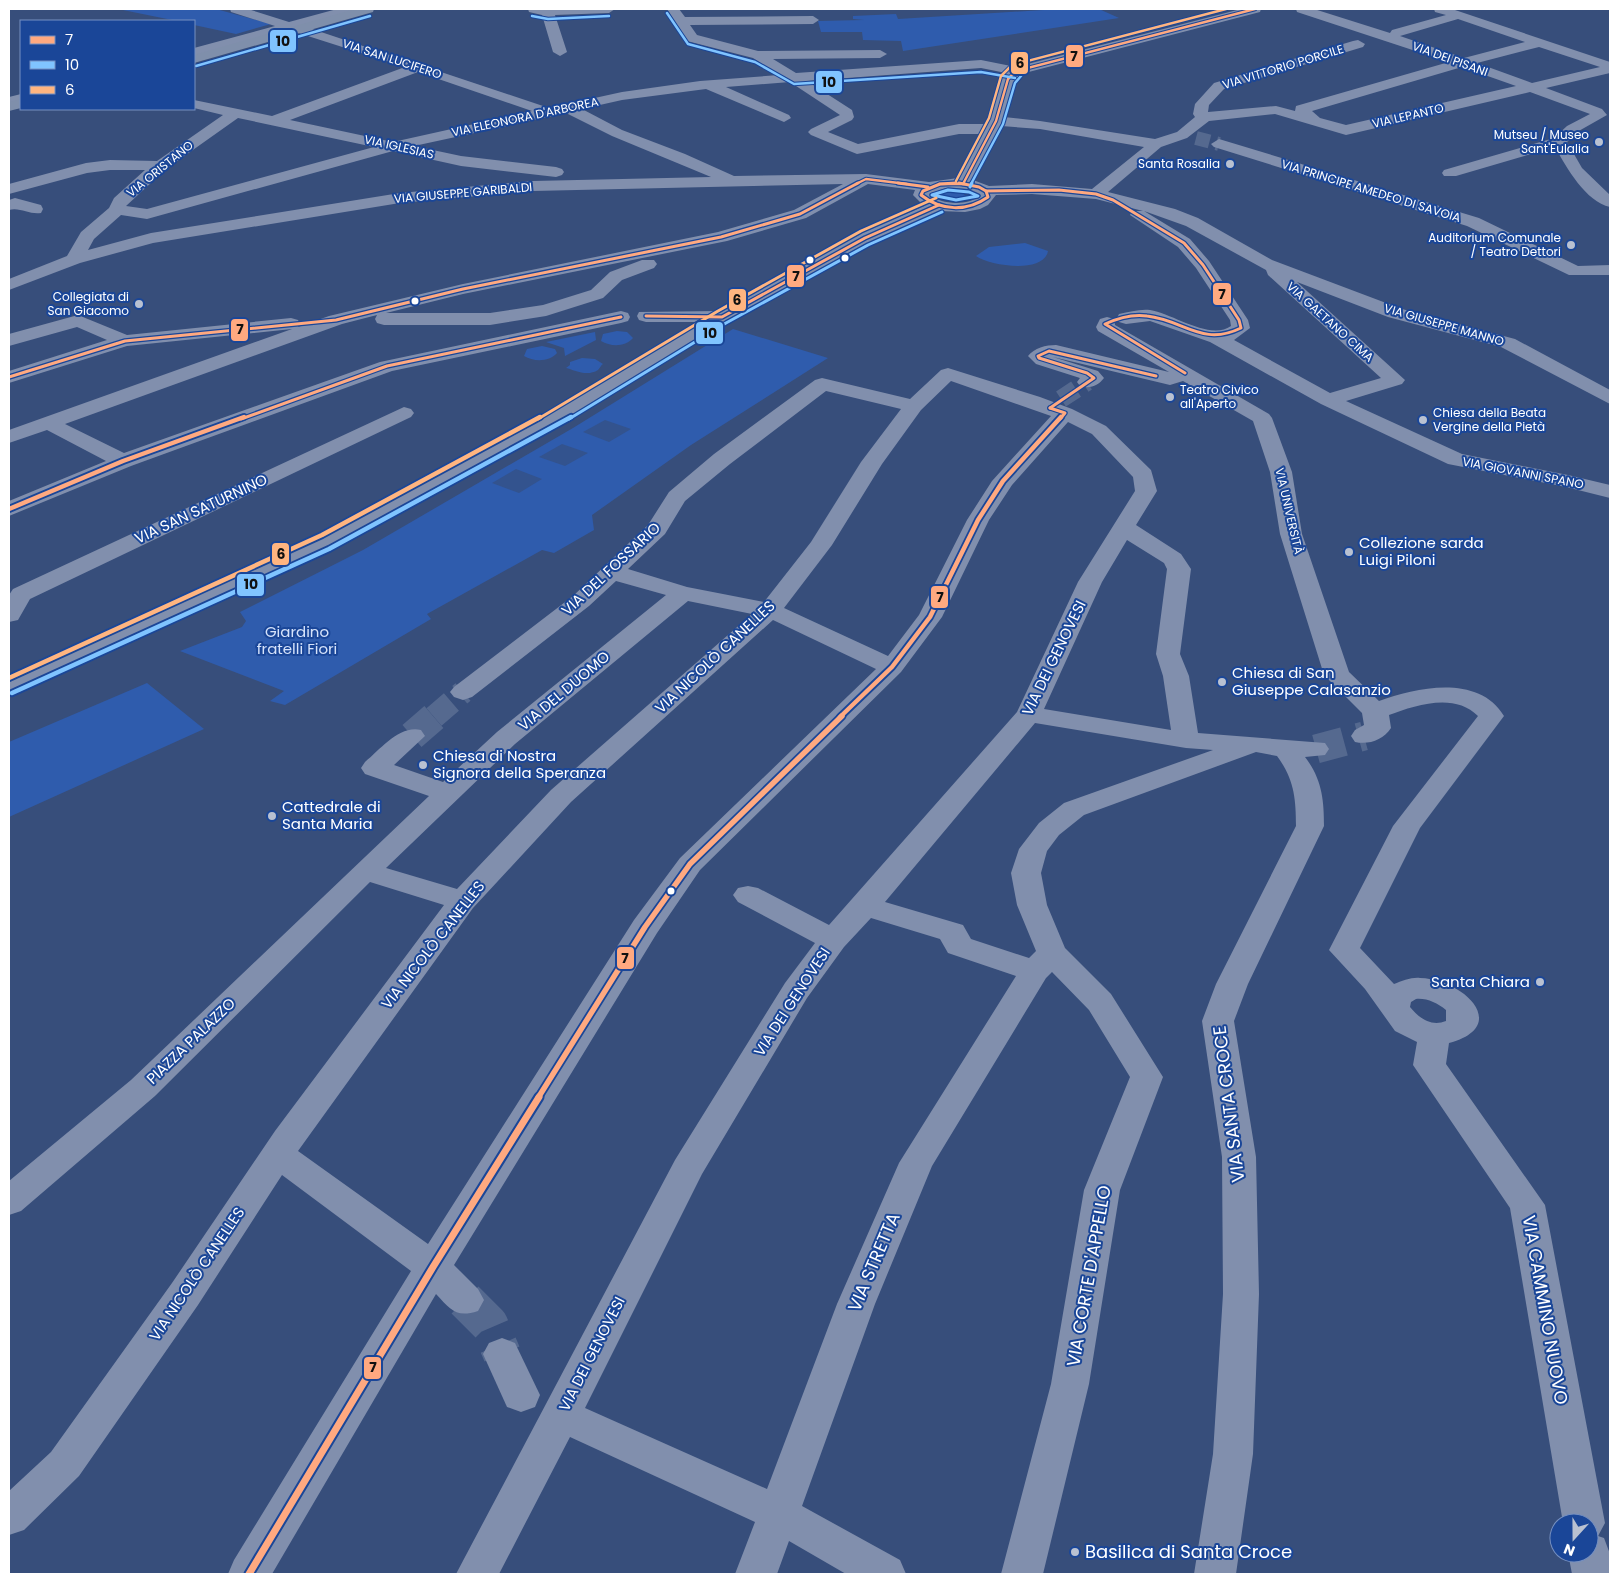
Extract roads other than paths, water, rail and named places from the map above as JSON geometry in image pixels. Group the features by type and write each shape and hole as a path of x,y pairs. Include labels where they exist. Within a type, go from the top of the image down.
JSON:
{"main road":[{"path":"195,58 296,27 368,9"}],"street":[{"name":"VIA SAN LUCIFERO","path":"236,9 418,66 548,112"},
{"path":"195,52 296,27 350,9"},
{"path":"534,9 548,12 609,9"},
{"path":"673,9 692,38 758,55 891,54"},
{"path":"720,10 742,9"},
{"path":"963,184 994,125 1008,79 1016,71 1255,9"},
{"name":"VIA DEI PISANI","path":"1302,9 1355,25 1533,88 1597,112 1600,115 1598,118 1572,130 1559,141"},
{"path":"1440,9 1542,42 1610,68"},
{"path":"1397,33 1463,16 1492,11"},
{"path":"548,12 560,52"},
{"path":"681,21 813,20"},
{"path":"1315,121 1301,108 1542,42"},
{"name":"VIA VITTORIO PORCILE","path":"1205,117 1200,114 1202,104 1219,86 1358,44"},
{"path":"926,54 978,55 997,61 1016,71"},
{"path":"758,55 795,77 847,113 847,117 816,132 857,150 959,129 994,125 1040,125 1156,144 1189,136 1205,117"},
{"name":"VIA ELEONORA D'ARBOREA","path":"117,210 147,214 395,146 622,96 707,84 942,66 982,64 1016,71"},
{"path":"276,120 418,66"},
{"name":"VIA LEPANTO","path":"1205,117 1276,110 1346,130 1533,88 1610,68"},
{"path":"707,84 784,118"},
{"name":"VIA IGLESIAS","path":"195,104 461,161 557,172 604,183"},
{"path":"568,108 618,133 680,157 761,195"},
{"name":"VIA ORISTANO","path":"74,259 87,236 117,210 120,201 160,166 237,112"},
{"path":"1450,173 1559,141 1575,170 1602,197 1610,202"},
{"path":"1156,144 1096,194 1125,207 1184,244 1203,264 1241,324 1241,328 1237,332 1215,336"},
{"name":"VIA PRINCIPE AMEDEO DI SAVOIA","path":"1219,144 1472,222 1575,271 1610,270"},
{"path":"9,189 86,168 110,165 160,166"},
{"path":"9,378 125,341 336,320 490,319 546,310 597,294 616,276 721,237 800,214 866,178"},
{"name":"VIA GIUSEPPE GARIBALDI","path":"9,285 74,259 151,238 314,210 448,193 604,183 866,178 928,187 947,183 963,184 986,191 1032,189 1096,194"},
{"path":"928,187 923,190 922,197 939,205 960,207 979,204 987,199 986,191"},
{"name":"VIA GIUSEPPE MANNO","path":"1096,194 1142,205 1192,222 1266,264 1395,313 1508,343 1610,398"},
{"path":"9,205 15,203 35,209"},
{"path":"9,686 325,542 544,425 722,317 865,238 939,205"},
{"path":"9,437 336,320 463,289 721,237"},
{"name":"VIA GAETANO CIMA","path":"1266,264 1395,380 1328,400"},
{"path":"9,509 124,460 387,366 621,318 623,312 634,310 644,312 646,316 722,317"},
{"name":"VIA GIOVANNI SPANO","path":"1126,318 1142,315 1153,317 1198,334 1215,336 1328,400 1456,459 1568,481 1610,492"},
{"path":"9,340 78,321 125,341"},
{"name":"VIA UNIVERSITÀ","path":"1107,323 1105,327 1262,418 1282,472 1291,534 1337,675 1375,711"},
{"path":"1087,382 1094,378 1091,375 1043,360 1038,356 1049,350 1056,351 1170,379 1185,373"},
{"name":"VIA DEI GENOVESI","path":"477,1574 688,1169 796,991 833,940 865,906 1029,714 1090,582 1146,490 1143,475 1099,430 1052,405 948,374"},
{"name":"VIA NICOLÒ CANELLES","path":"9,1517 65,1464 186,1294 278,1154 464,901 561,796 770,610 820,545 872,462 914,406 948,374"},
{"name":"VIA DEL FOSSARIO","path":"463,692 581,601 657,529 677,497 722,459 822,384 914,406"},
{"path":"249,1574 433,1267 645,927 690,864 892,667 930,617 978,520 1052,405"},
{"name":"VIA SAN SATURNINO","path":"9,615 20,594 404,413"},
{"path":"48,423 124,460"},
{"path":"1029,714 1194,750 1176,676 1168,654 1179,569 1172,559 1123,527"},
{"path":"612,572 683,593 770,610 892,667"},
{"name":"VIA DEL DUOMO","path":"448,793 506,738 683,593"},
{"path":"1364,736 1378,728 1375,711 1411,697 1447,694 1474,702 1487,709 1491,716 1407,826 1344,950 1376,982 1394,1007 1400,1020 1415,1031 1435,1036 1450,1033 1461,1027 1464,1017 1460,1006 1449,996 1434,990 1419,988 1406,991 1396,997 1394,1007"},
{"path":"412,736 375,768 448,793"},
{"name":"VIA CORTE D'APPELLO","path":"1022,1574 1070,1384 1102,1190 1147,1077 1100,1002 1044,962 1026,873 1033,849 1049,829 1074,809 1194,750 1254,744 1286,749"},
{"path":"1286,749 1316,749"},
{"name":"VIA SANTA CROCE","path":"1215,1574 1232,1454 1241,1294 1239,1157 1218,1021 1232,984 1310,826 1310,797 1299,767 1286,749"},
{"name":"PIAZZA PALAZZO","path":"9,1201 143,1088 365,871 448,793"},
{"path":"365,871 464,901"},
{"path":"748,894 833,940"},
{"path":"865,906 952,932 959,946 1044,962"},
{"name":"VIA STRETTA","path":"756,1574 856,1304 916,1163 1044,962"},
{"name":"VIA CAMMINO NUOVO","path":"1435,1036 1429,1065 1526,1205 1582,1513"},
{"path":"278,1154 433,1267 465,1300"},
{"path":"502,1354 520,1395"},
{"path":"560,1415 674,1464 779,1514 885,1574"}],"tunnel":[{"path":"1196,138 1219,144"},
{"path":"1061,399 1087,382"},
{"path":"434,717 463,692"},
{"path":"412,736 435,716"},
{"path":"1316,749 1364,736"},
{"path":"465,1300 489,1324 502,1354"}],"place":[{"name":"Mutseu / Museo Sant'Eulalia","path":"1599,142"},
{"name":"Santa Rosalia","path":"1230,164"},
{"name":"Auditorium Comunale / Teatro Dettori","path":"1571,245"},
{"name":"Collegiata di San Giacomo","path":"139,304"},
{"name":"Teatro Civico all'Aperto","path":"1170,397"},
{"name":"Chiesa della Beata Vergine della Pietà","path":"1423,420"},
{"name":"Collezione sarda Luigi Piloni","path":"1349,552"},
{"name":"Chiesa di San Giuseppe Calasanzio","path":"1222,682"},
{"name":"Chiesa di Nostra Signora della Speranza","path":"423,765"},
{"name":"Cattedrale di Santa Maria","path":"272,816"},
{"name":"Santa Chiara","path":"1540,982"},
{"name":"Basilica di Santa Croce","path":"1075,1552"}],"park label":[{"name":"Giardino fratelli Fiori","path":"297,640"}]}
